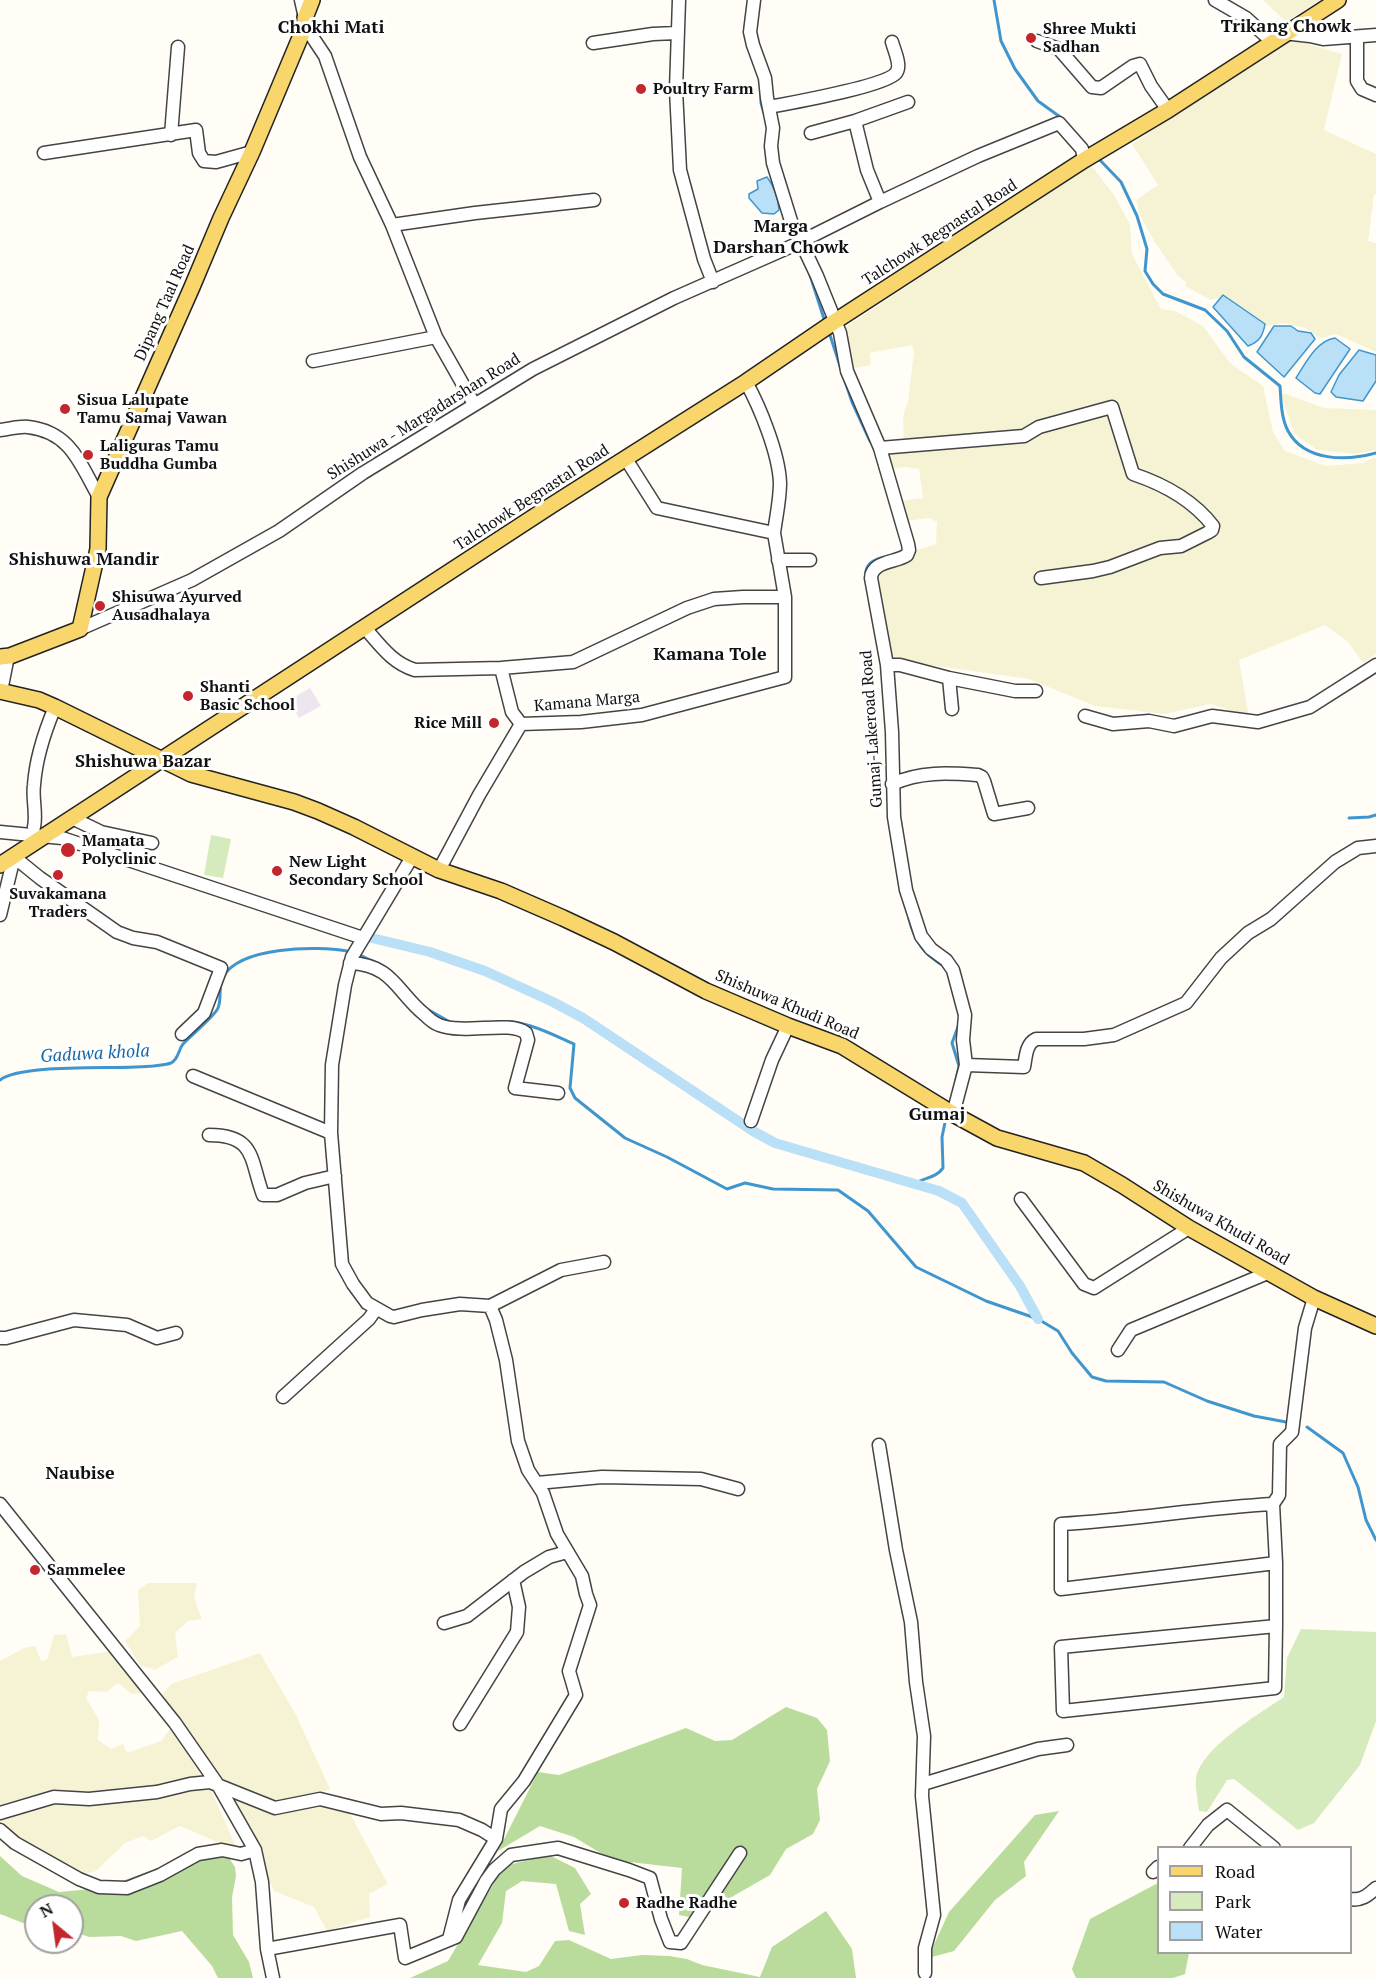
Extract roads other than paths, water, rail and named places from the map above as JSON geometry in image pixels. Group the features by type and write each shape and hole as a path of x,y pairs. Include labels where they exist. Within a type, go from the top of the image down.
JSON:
{"main road":[{"name":"Dipang Taal Road","path":"80,628 98,549 99,497 252,152 312,0"},
{"path":"1168,110 1338,0"},
{"name":"Talchowk Begnastal Road","path":"0,865 14,857 45,831 72,818 746,382 834,322 1084,160 1168,110"},
{"path":"4,657 80,628"},
{"name":"Shishuwa Khudi Road","path":"1,691 39,700 191,774 294,802 318,811 439,870 501,891 563,918 706,991 842,1046 997,1138 1084,1163 1189,1228 1314,1298 1376,1326"}],"street":[{"path":"301,0 305,22 325,56 360,158 392,225 436,337 474,404"},
{"path":"678,0 676,90 681,170 712,282"},
{"name":"Gumaj-Lakeroad Road","path":"754,0 750,32 765,78 770,107 773,128 771,155 796,244 817,276 840,333 847,371 880,448 909,550 903,558 877,567 871,574 887,665 892,732 894,817 906,890 921,936 931,949 946,960 956,979 965,1016 963,1040 966,1065 953,1113"},
{"path":"1215,0 1246,18 1267,37 1275,32 1323,39 1376,35"},
{"path":"593,43 653,34 677,33"},
{"path":"1357,37 1357,81 1362,89 1376,95"},
{"path":"1038,41 1059,49 1092,87 1101,88 1140,64 1151,86 1168,110"},
{"path":"770,107 822,97 884,80 896,74 899,67 892,42"},
{"path":"171,135 178,47"},
{"path":"811,133 855,121 908,102"},
{"path":"855,121 867,170 880,202"},
{"name":"Shishuwa - Margadarshan Road","path":"80,628 192,580 279,531 363,473 533,369 674,298 796,244 978,156 1059,123 1082,149 1084,160"},
{"path":"44,153 196,130 199,153 204,162 216,162 252,152"},
{"path":"392,225 594,200"},
{"path":"313,361 436,337"},
{"name":"Kamana Marga","path":"439,870 521,723 581,723 642,715 785,677 785,597 774,533 780,480 769,437 756,400 746,382"},
{"path":"880,448 1024,436 1039,426 1112,407 1133,474 1159,482 1184,499 1213,526 1212,530 1181,546 1160,548 1093,571 1041,578"},
{"path":"0,430 28,427 55,435 71,448 99,497"},
{"path":"626,459 657,508 774,533"},
{"path":"778,560 810,560"},
{"path":"365,628 391,658 404,667 415,670 501,668 573,662 687,608 714,599 785,597"},
{"path":"1,691 4,657"},
{"path":"1085,716 1113,724 1149,721 1174,726 1212,716 1258,722 1310,707 1376,664"},
{"path":"887,665 900,665 949,678 1015,691 1036,691"},
{"path":"501,668 512,711 521,723"},
{"path":"949,678 952,709"},
{"path":"45,831 36,819 34,785 42,739 55,707"},
{"path":"892,784 907,777 922,774 978,775 984,781 994,814 1028,808"},
{"path":"72,818 101,832 152,843"},
{"path":"0,826 45,831 363,938"},
{"path":"0,832 45,831"},
{"path":"966,1065 1024,1067 1028,1048 1036,1039 1084,1039 1114,1035 1186,1003 1221,958 1248,933 1271,919 1335,862 1358,848 1376,846"},
{"path":"0,915 14,857 117,932 133,938 157,942 221,968 204,1012 182,1034"},
{"path":"412,857 363,938 347,972 332,1065 331,1133 342,1264 367,1303 394,1317 460,1304 490,1306 561,1270 604,1262"},
{"path":"350,963 370,965 380,970 398,985 412,1004 437,1024 462,1030 502,1028 523,1030 528,1040 515,1088 558,1093"},
{"path":"751,1121 772,1060 788,1026"},
{"path":"193,1076 331,1133"},
{"path":"209,1135 225,1135 249,1149 263,1195 277,1195 305,1183 335,1176"},
{"path":"1021,1199 1084,1284 1094,1288 1189,1228"},
{"path":"1118,1350 1131,1330 1270,1272"},
{"path":"1276,1626 1061,1647 1063,1711 1275,1688 1276,1626 1276,1563 1273,1504 1279,1495 1280,1444 1292,1432 1305,1328 1314,1298"},
{"path":"449,1939 459,1900 496,1839 501,1809 524,1781 576,1695 569,1671 590,1605 585,1594 582,1576 557,1534 543,1493 528,1470 518,1441 506,1360 490,1306"},
{"path":"283,1397 369,1319 376,1309"},
{"path":"0,1338 74,1320 127,1325 157,1338 176,1333"},
{"path":"879,1445 896,1550 911,1622 916,1682 924,1736 922,1796 934,1915 925,1948 925,1973"},
{"path":"537,1483 602,1477 701,1479 738,1489"},
{"path":"0,1504 175,1723 218,1785 255,1850 262,1882 267,1949 273,1978"},
{"path":"1273,1504 1217,1507 1097,1522 1061,1524 1061,1589 1276,1563"},
{"path":"444,1623 467,1616 513,1580 549,1557 567,1552"},
{"path":"460,1724 516,1632 519,1607 513,1580"},
{"path":"923,1784 1038,1749 1066,1746"},
{"path":"0,1814 54,1797 89,1798 157,1792 203,1783 218,1785 275,1808 320,1799 381,1814 401,1812 459,1820 496,1839"},
{"path":"1192,1846 1208,1825 1227,1810 1272,1846"},
{"path":"0,1830 15,1843 79,1880 99,1887 127,1888 160,1875 198,1854 222,1850 241,1854 255,1850"},
{"path":"267,1949 400,1925 405,1958 456,1937 486,1881 494,1870 511,1855 558,1848 629,1869 650,1878 670,1942 681,1943 740,1853"},
{"path":"1352,1899 1358,1900 1367,1896 1376,1888"}],"water":[{"path":"767,177 778,201 779,210 774,214 762,213 749,198 749,194 758,189 757,181"},
{"path":"1223,295 1265,324 1262,335 1255,343 1248,346 1213,307"},
{"path":"1274,326 1291,326 1298,331 1311,333 1315,339 1284,377 1257,352"},
{"path":"1335,338 1350,349 1320,394 1315,393 1296,378 1317,348"},
{"path":"1359,350 1376,355 1376,381 1363,401 1336,397 1331,392 1339,375"}],"waterway":[{"path":"994,0 1001,41 1015,69 1038,101 1063,119"},
{"path":"745,29 748,3"},
{"path":"761,93 764,113"},
{"path":"766,148 768,166"},
{"path":"1098,158 1121,182 1137,216 1147,249 1145,271 1153,284 1163,294 1205,310 1227,331 1244,357 1280,386 1284,420 1295,441 1305,449 1327,457 1365,456 1376,453"},
{"path":"810,275 825,322"},
{"path":"829,332 841,369"},
{"path":"843,375 852,402 870,441"},
{"path":"866,577 869,565 875,560 888,556"},
{"path":"1349,818 1376,815"},
{"path":"909,919 921,947 945,967"},
{"path":"372,938 430,952 485,971 551,1001 583,1018 753,1131 775,1143 939,1191 962,1203 1020,1286 1038,1319"},
{"name":"Gaduwa khola","path":"0,1080 29,1071 138,1067 171,1063 176,1059 183,1044 216,1012 223,977 232,967 245,959 280,951 299,949 347,951"},
{"path":"362,956 376,963"},
{"path":"427,1009 450,1022"},
{"path":"495,1022 526,1025 574,1044 570,1088 575,1098 625,1138 727,1189 745,1183 773,1189 838,1190 868,1211 916,1267 986,1301 1038,1319 1058,1331 1072,1353 1092,1377 1106,1381 1164,1382 1207,1401 1254,1416 1286,1422"},
{"path":"953,1093 959,1066 952,1043 959,1024"},
{"path":"915,1184 937,1174 943,1168 942,1137 946,1118"},
{"path":"1307,1427 1343,1453 1358,1487 1366,1520 1376,1540"}],"place":[{"name":"Shree Mukti Sadhan","path":"1031,38"},
{"name":"Poultry Farm","path":"641,89"},
{"name":"Sisua Lalupate Tamu Samaj Vawan","path":"65,409"},
{"name":"Laliguras Tamu Buddha Gumba","path":"88,455"},
{"name":"Shisuwa Ayurved Ausadhalaya","path":"100,606"},
{"name":"Shanti Basic School","path":"188,696"},
{"name":"Rice Mill","path":"494,723"},
{"name":"Mamata Polyclinic","path":"68,850"},
{"name":"New Light Secondary School","path":"277,871"},
{"name":"Suvakamana Traders","path":"58,875"},
{"name":"Sammelee","path":"35,1570"},
{"name":"Radhe Radhe","path":"624,1903"}],"district":[{"name":"Trikang Chowk","path":"1286,27"},
{"name":"Chokhi Mati","path":"331,28"},
{"name":"Marga Darshan Chowk","path":"781,237"},
{"name":"Shishuwa Mandir","path":"84,560"},
{"name":"Kamana Tole","path":"710,655"},
{"name":"Shishuwa Bazar","path":"143,762"},
{"name":"Gumaj","path":"937,1115"},
{"name":"Naubise","path":"80,1474"}]}
